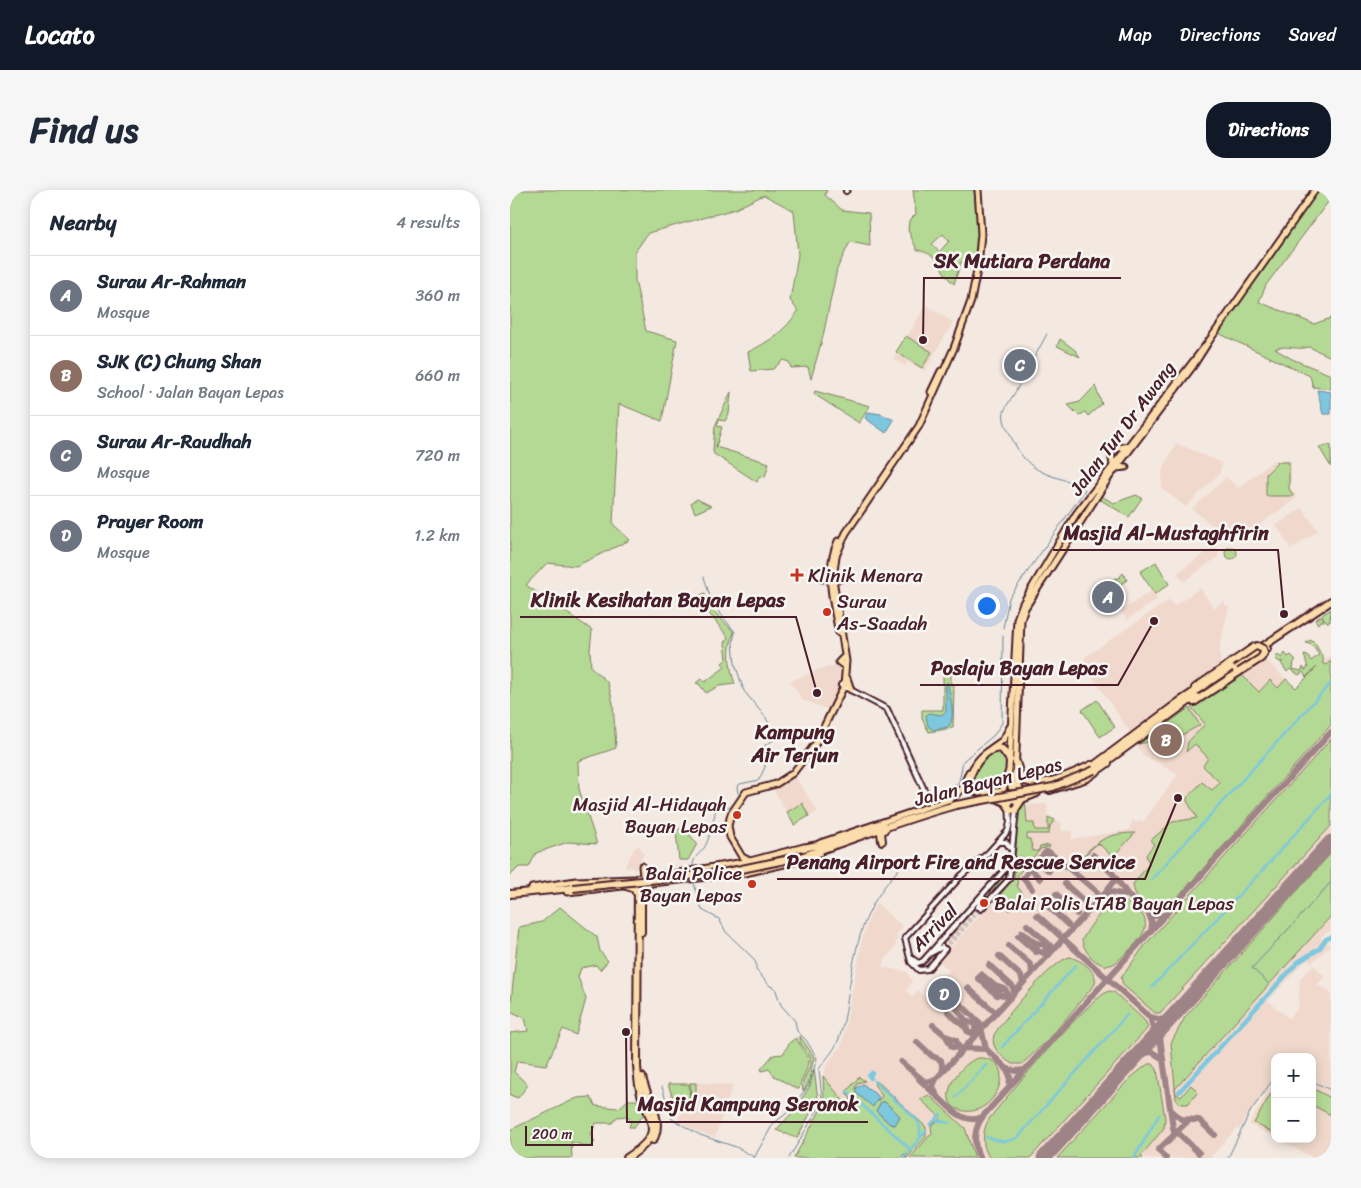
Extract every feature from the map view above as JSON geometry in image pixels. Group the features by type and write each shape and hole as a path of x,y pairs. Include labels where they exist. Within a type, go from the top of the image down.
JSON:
{"highway":[{"name":"Jalan Bayan Lepas","path":"1112,756 1179,702 1331,601"},
{"name":"Jalan Bayan Lepas","path":"637,882 727,869 800,853 885,829 956,803 1053,787 1091,770 1331,606"},
{"path":"1178,710 1261,658 1264,653 1263,649 1257,646 1254,647 1195,687 1179,702"},
{"path":"1000,792 974,792 968,784 971,773 978,762 993,750 1002,749 1013,761 1021,778 1032,784 1066,776 1112,756"},
{"path":"1019,798 1063,787 1087,778 1112,756"},
{"name":"Jalan Bayan Lepas","path":"832,845 956,803 1000,792 1052,783 1091,770"},
{"path":"998,799 1005,802 1013,810 1022,799 1037,792"},
{"path":"897,824 998,799 1007,799"},
{"path":"874,832 882,841 882,833 885,829"},
{"path":"510,894 573,886 637,882 639,893 640,1060 646,1094 657,1120 654,1138 644,1152 634,1158"},
{"path":"627,1158 646,1144 651,1136 653,1124 642,1096 637,1066 639,893 650,883"},
{"path":"626,886 633,888 639,893"},
{"path":"510,889 532,890"}],"main road":[{"path":"843,685 843,665 839,662 842,658 833,589 833,552 843,531 919,420 971,299 981,246 978,190"},
{"name":"Jalan Tun Dr Awang","path":"1019,798 1022,790 1017,781 1011,752 1018,613 1076,514 1127,454 1193,366 1315,190"},
{"name":"Jalan Tun Dr Awang","path":"1007,799 1002,793 1013,761 1022,617 1025,608 1128,446 1209,341"},
{"path":"1127,454 1127,466 1114,467 1113,451 1128,446"},
{"path":"1076,514 1076,519 1082,518"},
{"path":"1068,526 1073,526 1074,530"},
{"path":"832,571 841,580 833,589"},
{"path":"832,571 823,581 833,589 845,652 846,673 851,690"},
{"path":"750,862 742,857 732,841 728,829 731,814 746,792 776,784 790,776 816,743 830,716 846,673"},
{"path":"800,853 956,796 977,759 1006,736 1012,715"},
{"path":"1011,752 1013,757 1010,785 1015,787 1017,781"},
{"path":"734,797 738,803"},
{"path":"1007,799 1019,798"},
{"name":"Jalan Bayan Lepas","path":"637,882 650,883 715,877 789,864 832,845"},
{"name":"Jalan Bayan Lepas","path":"637,882 669,874 800,853"},
{"path":"737,864 742,857"},
{"path":"637,882 642,866 643,876 669,874"},
{"path":"714,868 715,877"},
{"path":"532,890 561,882 610,879 637,882"},
{"path":"610,879 615,883 612,888"},
{"path":"532,890 612,888 637,882"}],"street":[{"path":"843,685 887,709 931,805"},
{"path":"908,954 904,942 906,935 971,866 985,856 997,843 1010,827 1013,810 1019,798"},
{"path":"1007,799 1013,810 1011,860 1009,867"},
{"path":"997,843 1004,841 1009,843 1011,855"},
{"name":"Arrival","path":"908,954 918,963 931,953 1009,867"},
{"name":"Arrival","path":"985,892 980,908 1006,882 1010,873 1009,867"},
{"name":"Arrival","path":"908,954 915,969 925,970 944,948 931,953"}],"shaded area":[{"path":"926,305 953,322 925,371 908,362 905,366 893,359"},
{"path":"1176,443 1222,463 1220,473 1186,507 1162,489 1162,470"},
{"path":"1274,460 1291,461 1291,489 1297,498 1240,538 1227,537 1192,509 1226,477 1238,488"},
{"path":"1302,508 1318,531 1291,549 1276,525"},
{"path":"1215,546 1219,551 1218,557 1183,582 1177,573"},
{"path":"1200,588 1214,608 1224,601 1225,605 1229,606 1220,647 1220,668 1131,734 1084,664 1085,657 1169,600 1174,606"},
{"path":"1152,590 1158,599 1127,620 1121,611"},
{"path":"1331,655 1331,932 1325,933 1321,938 1331,946 1311,963 1308,960 1301,965 1268,1001 1289,1018 1298,1008 1300,979 1313,965 1325,976 1317,985 1331,992 1331,1089 1316,1082 1316,1053 1271,1053 1271,1083 1248,1114 1239,1130 1237,1128 1210,1158 888,1158 850,1101 846,1104 823,1076 827,1064 842,1044 862,940 870,915 877,903 903,927 896,935 898,936 895,947 886,958 882,967 907,972 912,982 906,990 912,997 918,990 925,997 949,970 939,961 992,902 998,908 1000,905 1005,909 1013,900 1016,832 1027,805 1047,804 1048,817 1062,823 1061,831 1072,831 1072,839 1129,830 1133,820 1137,823 1140,820 1143,822 1178,774 1143,755 1136,745 1264,658 1295,688"},
{"path":"828,666 839,666 840,668 839,687 829,710 802,700 790,681"},
{"path":"794,775 818,812 794,825 772,787"},
{"path":"639,845 644,854 635,870 630,867 628,869 625,866 634,849"},
{"path":"690,1082 733,1085 715,1137 700,1133 681,1122 677,1117 683,1112 682,1102 672,1102 667,1084"},
{"path":"1316,1083 1331,1090 1331,1158 1313,1158 1285,1143 1316,1143"},
{"path":"1271,1088 1271,1136 1249,1124"}],"green space":[{"path":"510,190 827,190 825,195 842,210 869,213 870,246 850,242 837,269 823,336 811,379 808,367 791,368 789,362 783,360 773,369 751,371 748,352 776,335 798,311 790,300 798,255 794,211 764,195 735,209 648,233 635,252 635,280 646,331 677,340 662,421 619,404 613,524 630,540 576,566 547,563 526,585 592,630 591,667 608,683 613,703 616,748 578,761 579,789 597,844 568,842 536,853 529,867 519,867 510,876"},
{"path":"913,190 974,190 978,229 975,266 961,262 954,284 931,255 917,250 908,230 909,221 916,214","holes":["943,234 949,241 939,252 932,244"]},
{"path":"1320,190 1331,190 1331,198 1266,285 1259,302 1314,324 1331,318 1331,357 1309,347 1275,349 1292,359 1331,375 1331,389 1313,387 1310,376 1218,333"},
{"path":"906,336 932,352 922,368 896,352"},
{"path":"1060,339 1075,350 1080,357 1057,346"},
{"path":"1095,386 1102,404 1088,416 1085,412 1079,416 1068,405 1080,402"},
{"path":"815,391 870,406 859,423 814,394"},
{"path":"731,392 729,414 725,421 719,420 717,426 722,427 716,447 769,463 765,477 759,476 757,482 714,454 713,451 715,426"},
{"path":"1331,445 1331,467 1319,447"},
{"path":"1278,462 1289,462 1289,489 1294,496 1266,496 1266,474"},
{"path":"1136,495 1142,498 1129,517 1099,499 1101,496 1114,503"},
{"path":"697,499 711,506 695,513 691,503"},
{"path":"1231,547 1237,553 1231,559 1225,553"},
{"path":"1156,562 1169,584 1155,594 1140,572"},
{"path":"1123,573 1127,580 1111,591 1107,590 1115,578 1118,579"},
{"path":"705,593 706,603 734,632 730,645 730,658 735,684 719,686 706,693 696,683 701,679 705,682 725,667 722,663 727,659 725,643 728,637 696,597"},
{"path":"1331,609 1330,622 1327,622 1322,616 1324,621 1320,621 1318,624 1315,620"},
{"path":"1310,640 1315,643 1324,660 1322,663 1326,665 1331,661 1331,725 1177,898 1171,902 1157,905 1144,902 1138,898 1133,884 1149,864 1146,855 1154,844 1150,841 1172,822 1197,818 1187,798 1202,782 1212,790 1220,783 1203,766 1208,758 1195,744 1186,752 1188,742 1205,724 1191,707 1241,674 1259,692 1270,680 1278,688 1286,679 1296,688 1318,666 1306,677 1303,672 1299,675 1290,669 1287,672 1281,663 1283,661 1279,662 1275,658 1278,655 1282,658 1285,653 1288,657 1291,655 1296,660 1293,669 1301,671 1303,667 1305,670 1308,668 1304,655 1308,656 1311,661 1319,655 1312,645 1306,643"},
{"path":"943,674 951,675 951,685 954,685 953,728 929,732 922,719 922,710 943,710"},
{"path":"1097,700 1115,727 1100,737 1082,710"},
{"path":"1189,708 1200,725 1182,735 1139,744"},
{"path":"1331,739 1331,826 1160,1013 1155,1013 1123,985 1121,978 1145,945"},
{"path":"1000,751 1007,765 999,790 972,790 970,780 978,765 989,755"},
{"path":"1025,799 1027,823 1034,823 1035,830 1048,830 1048,817 1055,820 1050,826 1049,834 1027,834 1027,839 1030,839 1033,851 1038,851 1040,847 1049,845 1050,847 1041,849 1029,862 1020,856 1017,863 1023,869 1018,874 1017,886 1023,894 1021,900 1010,908 1010,911 1006,907 1013,899 1004,908 1001,905 998,907 996,902 1011,879 1014,880 1018,808"},
{"path":"802,803 809,816 794,825 787,812"},
{"path":"683,826 697,844 688,860 679,860 676,832"},
{"path":"1135,833 1113,857 1098,843 1115,835"},
{"path":"1098,843 1075,864 1088,850"},
{"path":"1331,853 1331,916 1175,1089 1171,1043 1185,1017"},
{"path":"1009,869 1006,878 989,896 992,888"},
{"path":"1123,901 1136,908 1143,916 1144,932 1132,948 1115,963 1105,965 1099,963 1086,951 1082,940 1104,910 1110,905"},
{"path":"560,907 597,937 600,951 608,961 600,970 596,965 581,968 578,977 586,999 576,1035 563,1029 546,1065 517,1061 514,1072 528,1085 518,1098 510,1095 510,1033 528,1031 525,1018 510,1011 519,927 542,922"},
{"path":"1070,957 1084,963 1088,967 1094,975 1095,984 1048,1040 1022,1064 1012,1064 995,1048 994,1035 1007,1016 1041,978 1063,960"},
{"path":"1109,991 1114,992 1145,1021 1148,1027 1146,1030 1030,1158 990,1158 984,1144 985,1128 989,1119 1067,1029 1084,1011"},
{"path":"800,1036 814,1057 808,1084 803,1091 802,1085 809,1069 810,1058 800,1043"},
{"path":"796,1038 804,1050 808,1062 799,1089 774,1076 769,1069 762,1071 761,1069 773,1055 783,1054 790,1042"},
{"path":"978,1058 991,1060 999,1067 1001,1077 999,1088 993,1098 984,1106 973,1111 960,1110 952,1106 949,1099 952,1083 963,1068"},
{"path":"1148,1064 1153,1064 1157,1069 1165,1118 1164,1128 1141,1156 1143,1158 1057,1158 1129,1079"},
{"path":"814,1069 818,1099 797,1138 776,1130 792,1113 810,1086"},
{"path":"823,1076 846,1104 851,1099 846,1092 859,1077 865,1081 857,1083 855,1089 879,1100 882,1096 874,1084 877,1081 926,1127 926,1137 907,1158 905,1158 908,1154 904,1154 900,1158 794,1158 824,1103","holes":["881,1102 885,1102 900,1116 895,1125 890,1124 876,1111"]},
{"path":"690,1083 696,1083 696,1102 691,1103"},
{"path":"668,1084 689,1084 690,1102 674,1101"},
{"path":"1191,1085 1198,1092 1188,1104 1180,1104 1176,1099 1175,1090 1176,1094 1181,1097"},
{"path":"1316,1090 1331,1098 1331,1115 1316,1107"},
{"path":"1271,1093 1271,1132 1254,1123"},
{"path":"929,1095 965,1128 975,1158 910,1158 932,1133 931,1126 941,1118 920,1099"},
{"path":"590,1097 596,1106 619,1108 628,1100 636,1100 645,1113 634,1127 629,1127 631,1121 627,1116 617,1117 612,1123 596,1123 591,1134 595,1142 590,1147 571,1142 572,1158 510,1158 510,1130 577,1098"}],"water":[{"path":"1317,390 1331,392 1331,414 1323,414"},
{"path":"868,412 881,414 894,420 886,433 865,418"},
{"path":"946,683 948,683 952,706 951,723 948,727 933,730 928,726 926,716 929,713 941,715 946,712"},
{"path":"863,1084 879,1097 873,1107 856,1093 856,1088"},
{"path":"881,1102 885,1102 900,1116 895,1125 890,1124 876,1111"}],"waterway":[{"path":"1022,380 1047,334"},
{"path":"1003,628 1009,598 1085,490 1081,485 1038,470 1023,457 1016,447 1005,424 1004,412 1019,385"},
{"path":"704,577 712,603 735,632 733,643 735,664 744,691 766,718 777,738 764,746 765,767 759,780 740,784 737,787 738,793"},
{"path":"943,795 959,782 963,761 994,735 1002,723 1003,636"},
{"path":"1151,880 1331,683"},
{"path":"1260,873 1331,794"},
{"path":"693,868 695,859 704,848 708,839 716,808 731,807 735,802"},
{"path":"789,1158 820,1106 822,1099 819,1069 834,1048 840,1035 854,959 863,928 877,898 899,869"},
{"path":"1152,987 1258,875"},
{"path":"693,880 702,910 719,919 726,932 752,957 756,963 756,970 770,986 775,988 781,1005 795,1021 797,1031 806,1040 817,1058 809,1085 787,1113 773,1124 754,1158"},
{"path":"1297,920 1331,882"},
{"path":"1269,984 1252,968 1295,922"},
{"path":"1179,1092 1298,962 1319,949 1326,939 1331,937"},
{"path":"1002,1047 1076,965"},
{"path":"986,1137 999,1141 1018,1137 1127,1015"},
{"path":"956,1097 986,1065"},
{"path":"871,1078 869,1076 872,1073"},
{"path":"874,1081 917,1120 920,1127 920,1138"},
{"path":"1228,1158 1250,1112 1271,1083"},
{"path":"1316,1083 1331,1090"},
{"path":"662,1087 672,1119 700,1135 736,1147 754,1157"},
{"path":"847,1091 910,1149"},
{"path":"930,1125 941,1114"},
{"path":"1134,1158 1159,1115"},
{"path":"935,1120 949,1123"},
{"path":"903,1158 926,1131"}],"taxiway":[{"path":"980,1158 977,1153 975,1136 978,1125 984,1115 1331,732"},
{"path":"1040,858 1046,852 1049,852 1097,892 1097,901"},
{"path":"1093,855 1113,874 1128,895 1149,914"},
{"path":"1040,879 1031,869 1040,858 1041,864 1049,871"},
{"path":"1031,868 1023,878 1032,889"},
{"path":"935,1080 925,1082 919,1079 937,1096 933,1086 936,1079 1103,895 1114,881 1115,876"},
{"path":"1065,884 1087,904"},
{"path":"1105,894 1112,892 1126,895"},
{"path":"1056,894 1077,914"},
{"path":"1046,904 1068,925"},
{"path":"1151,931 1152,923 1149,914 1156,916 1166,915"},
{"path":"1037,915 1150,1017 1162,1020 1175,1013"},
{"path":"1027,925 1050,945 1052,951"},
{"path":"1022,932 1034,942 1038,951 1049,955"},
{"path":"1018,936 1036,952"},
{"path":"1034,942 1044,945 1049,955"},
{"path":"1009,946 1031,965 1032,973"},
{"path":"999,956 1021,976 1023,983"},
{"path":"989,965 1013,987 1014,993"},
{"path":"981,974 995,986 1000,994 1010,998"},
{"path":"978,978 997,995"},
{"path":"995,986 1005,989 1010,998"},
{"path":"968,988 996,1013"},
{"path":"956,1000 980,1023 986,1049"},
{"path":"953,1003 966,1021 967,1031 976,1036"},
{"path":"948,1012 967,1029"},
{"path":"1148,1043 1154,1031 1150,1017"},
{"path":"966,1021 975,1024 975,1035"},
{"path":"1138,1054 1152,1052 1163,1059 1160,1037 1166,1024"},
{"path":"933,1025 946,1036 952,1047 959,1048 959,1052"},
{"path":"946,1036 956,1040 959,1048 986,1049 1006,1068"},
{"path":"917,1042 932,1056 941,1060 943,1071"},
{"path":"1163,1059 1173,1128 1199,1153"},
{"path":"901,1062 923,1080"},
{"path":"1009,1087 1010,1076 1006,1068 1015,1071 1024,1070"},
{"path":"937,1096 963,1117 969,1119 982,1117"},
{"path":"1171,1110 1181,1119 1199,1120 1215,1135"},
{"path":"1174,1134 1189,1120"},
{"path":"1166,1158 1158,1150 1174,1135 1174,1131"}],"runway":[{"path":"1044,1158 1331,842"}],"tunnel":[{"path":"942,947 978,907"},
{"path":"945,949 981,909"}],"place":[{"name":"SK Mutiara Perdana","path":"923,340"},
{"name":"Surau Ar-Raudhah","path":"1020,365"},
{"name":"Klinik Menara","path":"797,575"},
{"name":"Surau Ar-Rahman","path":"1108,597"},
{"name":"Surau As-Saadah","path":"827,612"},
{"name":"Masjid Al-Mustaghfirin","path":"1284,614"},
{"name":"Poslaju Bayan Lepas","path":"1154,621"},
{"name":"Klinik Kesihatan Bayan Lepas","path":"817,693"},
{"name":"SJK (C) Chung Shan","path":"1166,740"},
{"name":"Penang Airport Fire and Rescue Service","path":"1178,798"},
{"name":"Masjid Al-Hidayah Bayan Lepas","path":"737,815"},
{"name":"Balai Police Bayan Lepas","path":"752,884"},
{"name":"Balai Polis LTAB Bayan Lepas","path":"984,903"},
{"name":"Prayer Room","path":"944,994"},
{"name":"Masjid Kampung Seronok","path":"626,1032"}],"district":[{"name":"Kampung Air Terjun","path":"795,744"}]}
